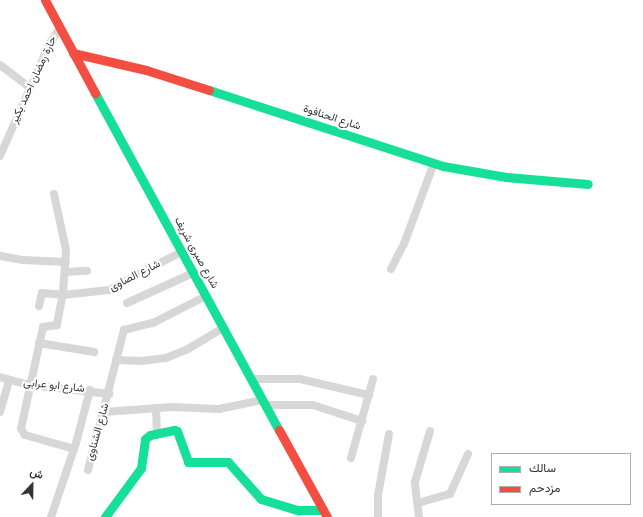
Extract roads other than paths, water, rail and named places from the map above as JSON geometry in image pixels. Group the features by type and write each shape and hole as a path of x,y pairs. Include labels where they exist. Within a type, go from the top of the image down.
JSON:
{"street":[{"name":"شارع صبرى شريف","path":"44,1 325,513"},
{"name":"حارة رمضان احمد بكير","path":"0,156 50,43 60,28"},
{"name":"شارع الحنافوة","path":"73,53 146,70 434,163 506,177 588,184"},
{"path":"0,65 30,88"},
{"path":"391,269 404,244 434,163"},
{"path":"54,194 66,250 63,295 57,325 44,326 30,385 22,433 74,450"},
{"name":"شارع الصاوى","path":"39,306 42,293 63,295 109,290 181,252"},
{"path":"0,256 23,260 66,262"},
{"path":"65,272 88,271"},
{"path":"127,303 193,273"},
{"name":"شارع الشناوى","path":"88,470 109,394 123,332 126,329 153,323 206,296"},
{"path":"116,360 142,361 166,358 188,349 223,328"},
{"path":"39,343 94,352"},
{"name":"شارع ابو عرابى","path":"0,377 30,385 90,390 109,394"},
{"path":"251,379 300,379 369,395"},
{"path":"351,458 373,379"},
{"path":"0,412 2,399 9,380"},
{"path":"50,517 74,450 90,390"},
{"path":"104,412 179,406 218,409 264,402 313,405 362,421"},
{"path":"156,408 157,434"},
{"path":"105,517 142,464 145,439 157,434 177,431 186,459 190,462 228,462 235,467 253,493 261,499 289,508 325,513"},
{"path":"419,517 415,482 430,431"},
{"path":"378,517 378,495 389,434"},
{"path":"418,503 450,494 468,454"}]}
